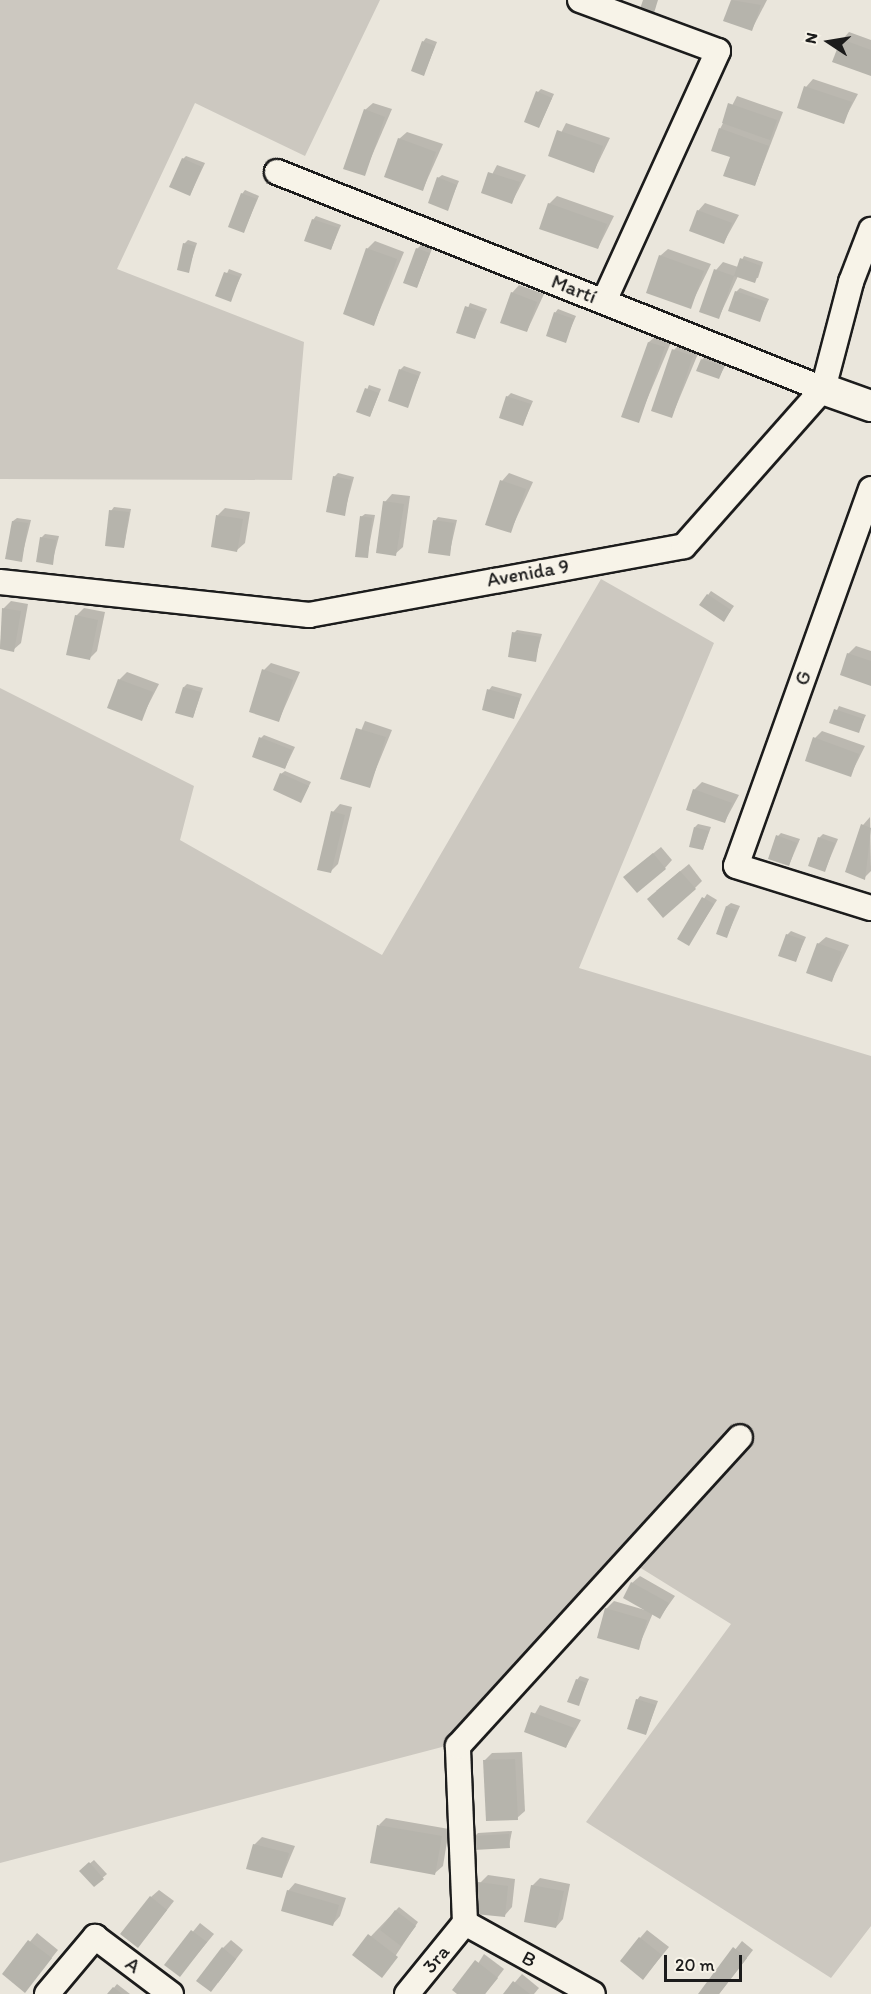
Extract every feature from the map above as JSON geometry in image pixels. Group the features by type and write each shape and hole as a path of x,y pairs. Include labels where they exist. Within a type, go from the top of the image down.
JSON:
{"street":[{"path":"580,0 718,51 604,301"},
{"name":"Martí","path":"277,172 871,406"},
{"name":"Avenida 9","path":"0,582 309,615 684,546 823,389 851,282 871,230"},
{"name":"G","path":"871,489 736,866 871,908"},
{"path":"465,1923 458,1746 740,1437"},
{"name":"3ra","path":"407,1994 465,1923"},
{"name":"B","path":"465,1923 593,1994"},
{"name":"A","path":"46,1994 94,1937 171,1994"}],"shaded area":[{"path":"0,0 380,0 305,156 195,103 117,269 304,342 292,480 0,479"},
{"path":"601,579 714,643 579,968 871,1056 871,1926 831,1978 586,1822 731,1624 623,1557 442,1747 0,1863 0,688 194,786 180,840 382,955"}],"building":[{"path":"643,0 658,0 654,13 640,9"},
{"path":"731,0 761,5 752,31 723,21"},
{"path":"841,39 871,50 871,76 832,62"},
{"path":"422,41 435,46 424,76 411,71"},
{"path":"804,86 852,102 844,124 797,108"},
{"path":"536,91 552,98 539,128 524,122"},
{"path":"728,103 777,120 770,140 722,123"},
{"path":"364,109 385,117 365,176 343,169"},
{"path":"719,128 769,146 755,186 723,176 730,157 711,151"},
{"path":"557,130 603,146 594,173 548,156"},
{"path":"398,138 436,152 423,191 384,177"},
{"path":"182,158 202,167 190,196 169,187"},
{"path":"488,172 520,182 512,204 481,193"},
{"path":"437,177 457,185 448,211 428,203"},
{"path":"241,193 257,199 244,233 228,227"},
{"path":"548,203 607,224 598,249 539,229"},
{"path":"697,210 732,223 724,244 689,231"},
{"path":"312,219 339,228 331,250 304,241"},
{"path":"183,243 195,246 189,273 177,270"},
{"path":"366,248 397,259 374,326 343,314"},
{"path":"416,248 430,253 417,288 403,283"},
{"path":"659,255 704,271 691,309 646,293"},
{"path":"740,258 761,266 755,283 734,276"},
{"path":"714,269 734,276 719,319 699,312"},
{"path":"224,272 240,277 231,302 215,296"},
{"path":"735,291 767,302 760,322 728,311"},
{"path":"511,292 537,302 527,332 500,323"},
{"path":"465,306 484,312 475,339 456,333"},
{"path":"554,312 574,319 566,343 546,336"},
{"path":"648,342 665,347 639,423 621,417"},
{"path":"672,349 693,356 672,418 651,411"},
{"path":"701,359 724,367 719,379 696,371"},
{"path":"399,369 419,376 408,408 388,401"},
{"path":"365,388 379,393 370,417 356,412"},
{"path":"506,396 531,404 523,426 499,418"},
{"path":"333,476 351,480 345,516 326,512"},
{"path":"500,480 526,489 511,533 485,525"},
{"path":"383,501 404,504 396,556 376,553"},
{"path":"109,510 129,512 124,548 105,546"},
{"path":"216,515 243,519 237,552 211,547"},
{"path":"360,516 372,518 368,558 355,557"},
{"path":"433,520 454,523 450,556 428,553"},
{"path":"12,521 28,523 22,562 5,559"},
{"path":"40,537 56,540 53,565 36,562"},
{"path":"707,594 731,610 724,622 699,605"},
{"path":"2,608 21,611 14,652 0,649"},
{"path":"75,615 98,620 90,660 66,655"},
{"path":"512,632 540,637 536,662 508,657"},
{"path":"847,653 871,661 871,686 840,675"},
{"path":"262,669 293,680 279,722 249,712"},
{"path":"118,679 153,692 142,721 107,708"},
{"path":"183,687 201,692 193,718 175,713"},
{"path":"487,689 520,698 514,719 482,710"},
{"path":"834,709 864,719 859,733 829,723"},
{"path":"356,728 386,737 370,788 340,779"},
{"path":"259,737 292,750 285,769 252,757"},
{"path":"813,737 859,754 851,777 805,761"},
{"path":"280,773 309,786 301,803 273,790"},
{"path":"693,789 732,803 725,823 686,810"},
{"path":"331,811 345,815 331,873 317,870"},
{"path":"861,824 871,828 865,880 845,872"},
{"path":"694,827 709,831 703,850 689,847"},
{"path":"776,835 797,843 789,866 768,859"},
{"path":"818,837 835,843 825,872 808,866"},
{"path":"653,853 666,869 637,893 623,877"},
{"path":"680,871 696,889 663,918 647,899"},
{"path":"702,897 714,904 689,946 677,939"},
{"path":"726,906 737,910 727,938 716,934"},
{"path":"786,934 804,940 796,962 778,956"},
{"path":"817,943 842,952 832,982 806,973"},
{"path":"631,1582 669,1603 660,1619 623,1598"},
{"path":"605,1608 647,1620 639,1650 597,1638"},
{"path":"576,1679 587,1683 579,1706 567,1702"},
{"path":"636,1699 656,1705 646,1735 627,1729"},
{"path":"531,1712 574,1728 566,1748 524,1732"},
{"path":"515,1759 518,1820 486,1821 483,1760"},
{"path":"377,1825 442,1836 435,1875 370,1863"},
{"path":"509,1834 510,1848 474,1850 473,1836"},
{"path":"253,1844 289,1853 282,1878 246,1869"},
{"path":"89,1862 104,1879 94,1887 79,1871"},
{"path":"478,1882 508,1886 505,1917 475,1914"},
{"path":"531,1885 564,1891 556,1928 524,1922"},
{"path":"287,1890 339,1905 333,1926 281,1911"},
{"path":"150,1896 167,1910 138,1948 120,1934"},
{"path":"395,1910 416,1926 401,1946 380,1930"},
{"path":"191,1930 207,1942 180,1977 164,1965"},
{"path":"368,1934 398,1957 382,1978 352,1955"},
{"path":"639,1937 662,1955 643,1980 620,1961"},
{"path":"28,1940 52,1958 25,1993 2,1974"},
{"path":"222,1947 236,1959 211,1992 196,1981"},
{"path":"733,1947 747,1958 719,1994 698,1994"},
{"path":"475,1960 498,1978 485,1994 457,1994 452,1990"},
{"path":"513,1981 530,1994 503,1994"},
{"path":"113,1987 122,1994 107,1994"}]}
